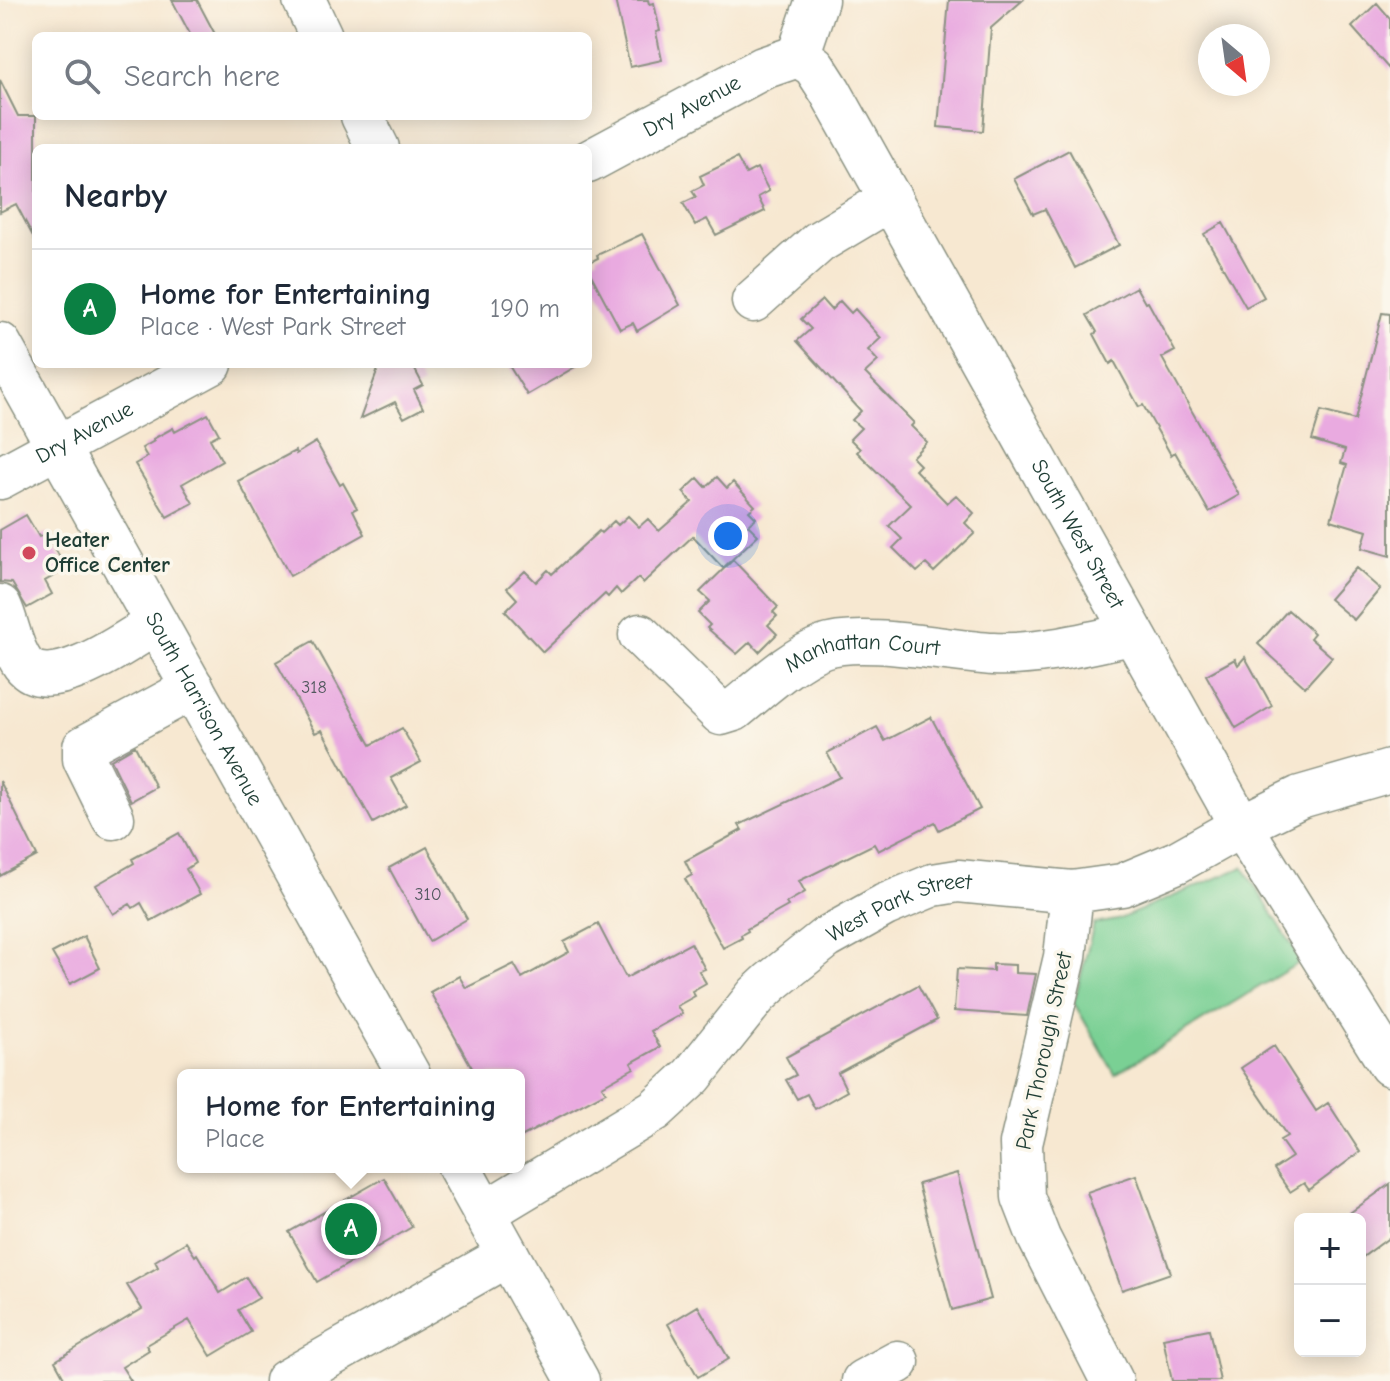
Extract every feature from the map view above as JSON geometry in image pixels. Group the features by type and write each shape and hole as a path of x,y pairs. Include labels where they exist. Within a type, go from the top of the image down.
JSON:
{"street":[{"path":"304,0 319,32"},
{"path":"798,56 817,0"},
{"name":"Dry Avenue","path":"592,160 763,68 798,56"},
{"name":"South West Street","path":"798,56 814,66 822,78 1241,826 1390,1065"},
{"path":"364,120 376,144"},
{"path":"753,301 819,242 891,199"},
{"name":"South Harrison Avenue","path":"0,344 406,1069"},
{"name":"Dry Avenue","path":"0,478 204,368"},
{"path":"0,606 15,652 31,672 38,675 76,668 156,623"},
{"name":"Manhattan Court","path":"640,635 721,714 734,710 806,656 837,643 996,654 1036,652 1132,634"},
{"path":"113,818 84,759 84,747 193,688"},
{"name":"West Park Street","path":"484,1213 655,1110 692,1076 771,982 826,938 885,905 933,885 958,881 1072,892 1122,885 1154,873 1300,797 1390,771"},
{"name":"Park Thorough Street","path":"1072,892 1065,957 1021,1144 1023,1197 1039,1238 1112,1381"},
{"path":"462,1173 578,1381"},
{"path":"286,1381 508,1255"}],"green space":[{"path":"1243,867 1302,961 1115,1074 1074,1003 1094,924 1117,920"}],"building":[{"path":"172,0 197,0 214,32 189,32"},
{"path":"615,0 648,0 649,4 654,3 662,60 630,67"},
{"path":"949,0 1023,0 991,28 983,131 938,127"},
{"path":"1377,3 1390,18 1390,70 1352,27"},
{"path":"0,80 18,116 32,116 32,120 36,120 36,144 32,144 32,234 16,204 0,212"},
{"path":"1069,150 1119,245 1075,268 1045,209 1033,214 1014,179"},
{"path":"737,158 746,174 757,168 769,191 758,197 765,211 716,235 707,219 695,225 683,203 696,197 692,191 704,185 700,176"},
{"path":"1223,223 1264,297 1246,307 1204,234"},
{"path":"642,234 680,305 637,331 633,323 620,329 592,276 592,261 598,258 597,255"},
{"path":"1136,287 1145,303 1148,302 1175,351 1162,358 1239,495 1209,512 1175,452 1171,455 1143,405 1139,407 1114,361 1110,364 1087,315"},
{"path":"822,300 831,310 840,301 851,313 855,309 881,338 868,350 878,361 865,373 914,423 911,426 927,442 912,457 920,465 915,470 947,503 956,495 974,513 965,523 975,533 934,572 926,564 917,572 893,548 902,539 889,526 911,505 857,452 860,449 850,439 861,428 852,420 861,411 797,341 811,329 801,319"},
{"path":"1382,313 1390,314 1390,556 1362,548 1367,531 1331,520 1347,465 1341,463 1345,450 1312,440 1321,411 1355,420"},
{"path":"379,368 414,368 423,385 414,390 423,408 404,418 395,402 360,419"},
{"path":"510,368 573,368 527,395"},
{"path":"208,414 219,434 210,439 222,461 182,484 193,503 167,517 135,464 147,457 142,448 153,439 173,428 175,432"},
{"path":"316,442 357,508 353,510 365,534 290,576 238,481"},
{"path":"717,477 727,488 733,482 755,506 749,511 756,518 748,525 758,535 723,568 693,536 643,583 638,578 621,594 616,588 608,597 605,594 543,652 505,611 517,599 507,588 525,571 536,582 548,570 552,574 599,531 601,533 614,521 618,525 628,516 639,527 648,519 659,531 692,502 683,492 698,478 706,487"},
{"name":"Heater Office Center","path":"26,515 39,537 47,533 66,569 45,581 52,594 27,608 12,583 0,582 0,530"},
{"path":"733,560 778,607 773,612 777,616 768,625 777,634 759,652 750,642 737,654 707,628 710,625 698,613 710,601 700,592"},
{"path":"1356,568 1380,589 1354,620 1329,599"},
{"path":"1288,610 1314,633 1310,638 1332,657 1305,687 1258,644"},
{"path":"313,641 371,745 402,728 421,762 391,778 406,805 373,823 322,730 315,733 276,662"},
{"path":"1245,657 1272,706 1236,728 1206,675 1235,659 1238,665"},
{"path":"931,717 980,809 939,830 935,822 878,851 874,844 799,881 805,892 786,903 788,906 747,929 742,938 723,948 685,879 692,875 685,861 742,830 739,825 840,777 827,753 877,727 885,741"},
{"path":"135,746 156,787 131,801 111,760"},
{"path":"0,781 37,856 0,876"},
{"path":"179,833 195,863 186,869 200,894 151,921 141,903 133,908 130,904 113,914 96,885 134,863 132,859"},
{"path":"427,847 467,919 429,941 389,868"},
{"path":"598,924 626,978 691,943 705,969 699,971 706,983 692,991 695,996 677,1006 682,1014 651,1031 660,1047 631,1063 634,1068 602,1086 606,1092 525,1135 525,1069 473,1069 430,992 459,976 466,988 514,964 522,978 569,952 564,942"},
{"path":"84,936 100,968 70,984 52,953"},
{"path":"993,964 1015,965 1015,973 1036,974 1027,1016 954,1011 957,969 993,971"},
{"path":"918,985 937,1020 838,1073 847,1091 815,1109 807,1094 797,1099 786,1080 796,1075 786,1057"},
{"path":"1274,1046 1316,1111 1328,1103 1360,1152 1309,1190 1304,1183 1290,1192 1274,1169 1292,1157 1280,1140 1287,1136 1241,1068"},
{"path":"957,1173 991,1299 952,1310 918,1184"},
{"path":"1136,1175 1171,1273 1122,1290 1087,1192"},
{"path":"384,1178 412,1227 317,1282 289,1232"},
{"path":"1390,1184 1390,1237 1366,1255 1366,1213 1350,1213"},
{"path":"186,1242 195,1256 197,1254 220,1293 246,1277 259,1298 238,1310 251,1332 211,1356 189,1320 146,1345 149,1350 122,1367 131,1381 66,1381 55,1361 142,1309 127,1285 158,1267 155,1261"},
{"path":"698,1306 729,1359 698,1377 668,1324"},
{"path":"1209,1329 1220,1381 1172,1381 1163,1338"}],"place":[{"name":"Heater Office Center","path":"29,553"},
{"name":"Home for Entertaining","path":"351,1229"}]}
